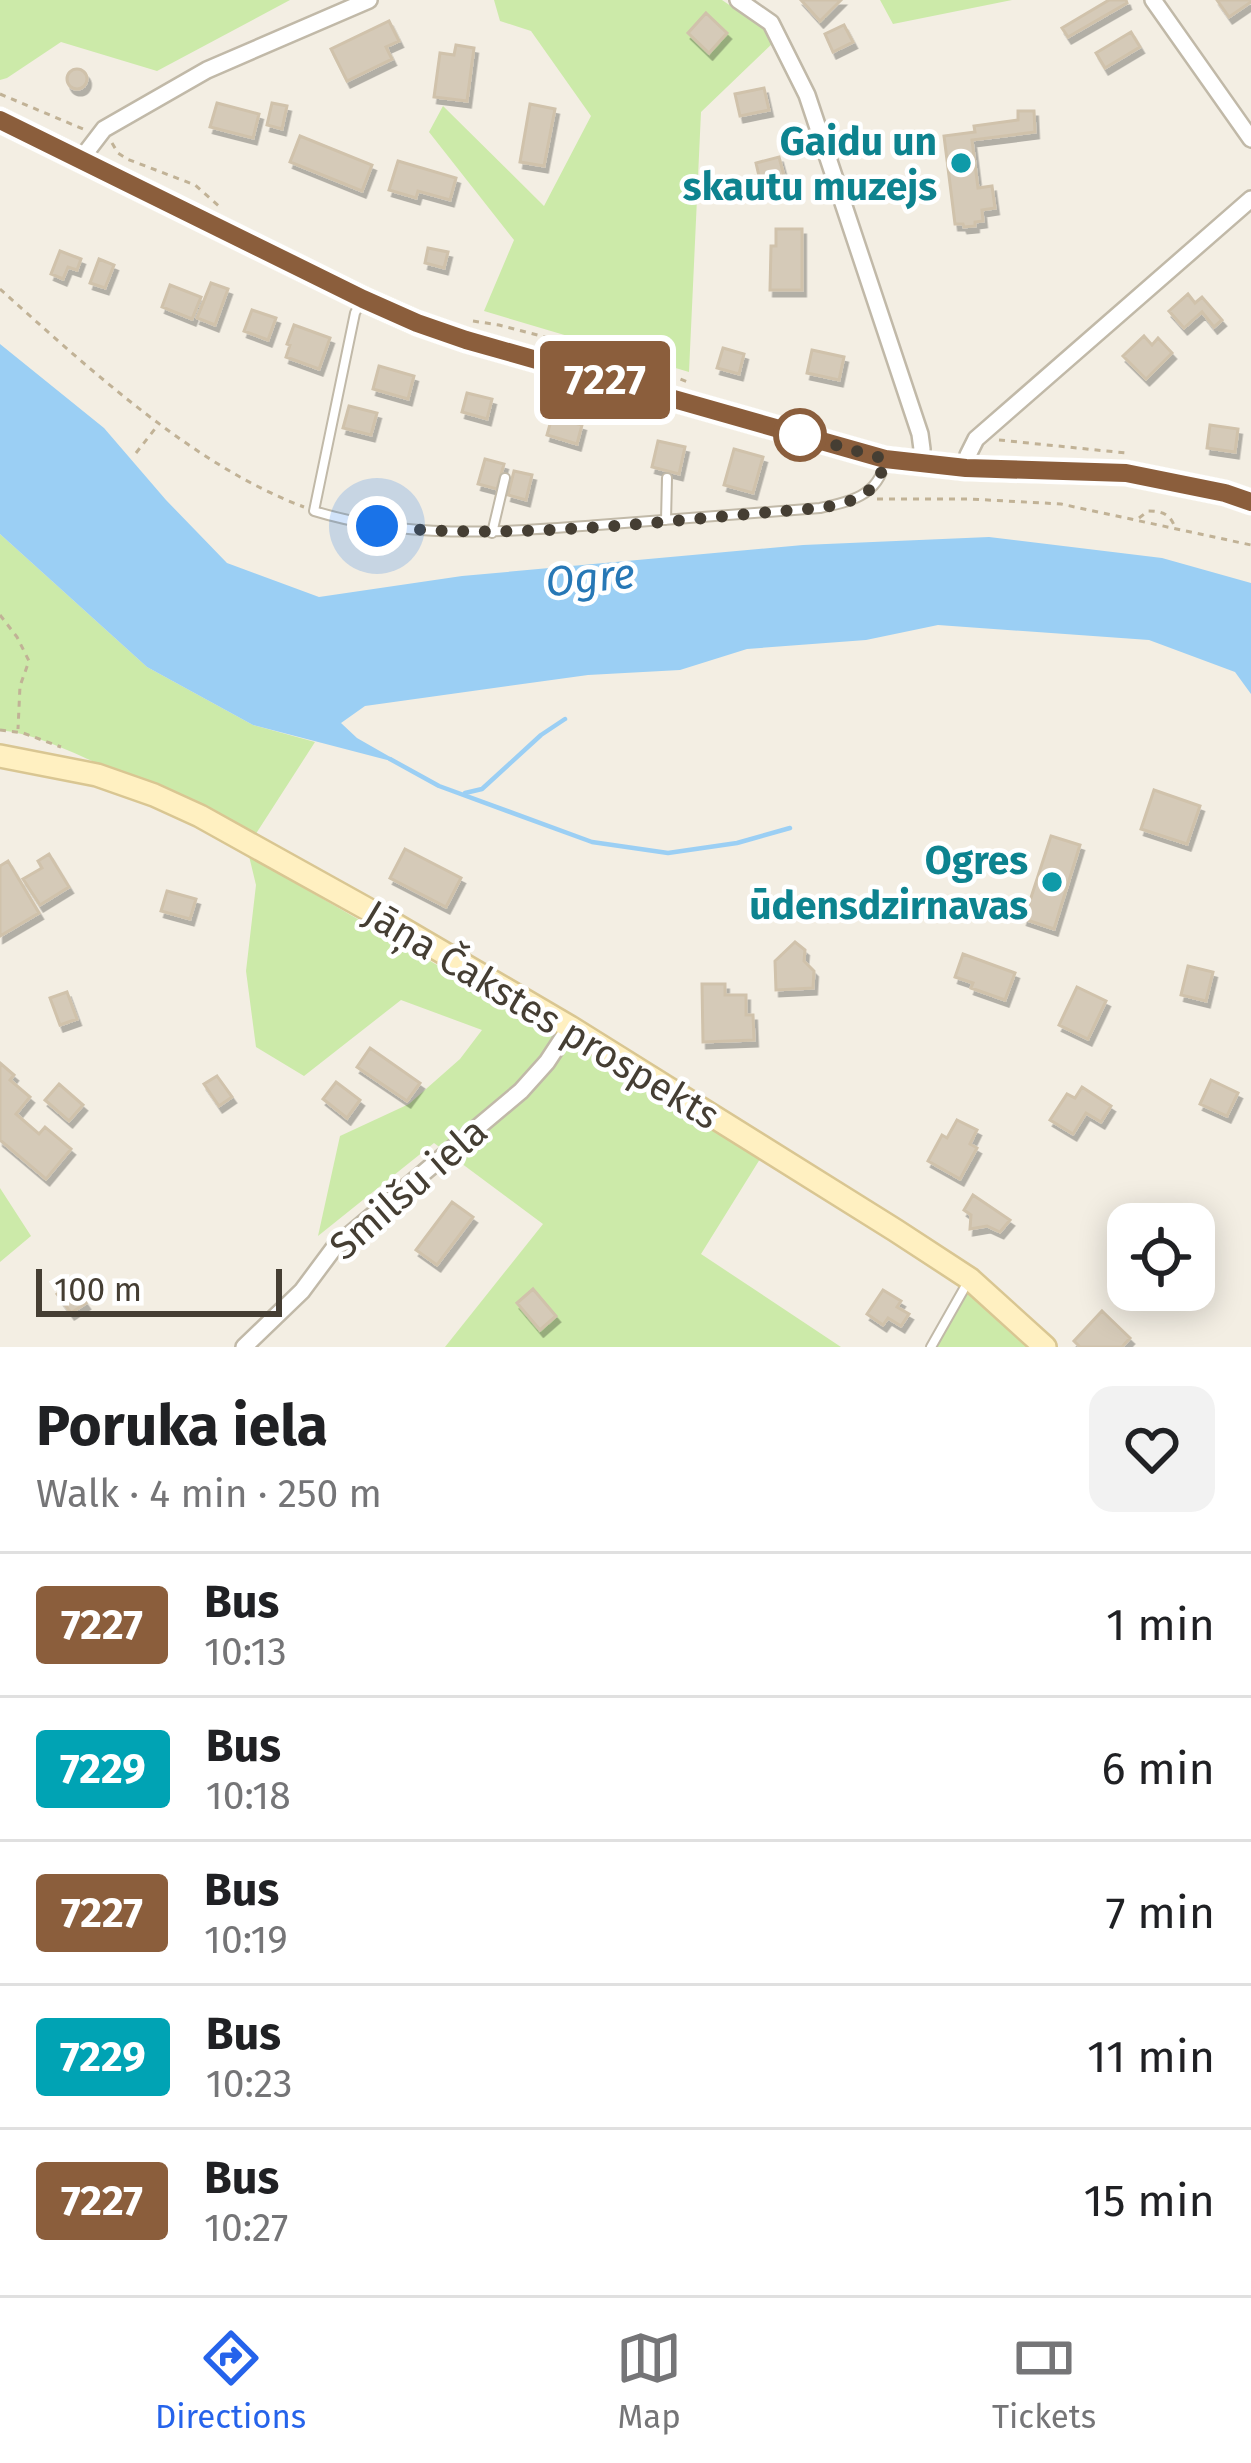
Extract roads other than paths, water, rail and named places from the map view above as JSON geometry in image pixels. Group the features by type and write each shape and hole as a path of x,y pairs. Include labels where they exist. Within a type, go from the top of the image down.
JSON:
{"main road":[{"path":"0,119 363,299 466,340 885,459 966,468 1126,473 1251,502"},
{"name":"Jāņa Čakstes prospekts","path":"0,756 119,782 200,816 396,925 570,1027 970,1279 1045,1347"}],"street":[{"path":"81,159 104,129 207,70 370,0"},
{"path":"738,0 771,22 807,95 920,434 922,448 916,464"},
{"path":"1154,0 1251,139"},
{"path":"966,468 976,439 1251,199"},
{"name":"Smilšu iela","path":"244,1347 302,1291 334,1248 521,1091 570,1027"}],"lane":[{"path":"363,299 355,313 314,511 377,526 492,533 820,508 857,501 883,473 885,459"},
{"path":"492,533 506,478"},
{"path":"666,520 667,478"},
{"path":"931,1347 970,1279"}],"water":[{"name":"Ogre","path":"0,344 104,428 227,563 319,597 462,576 803,545 989,537 1162,558 1251,583 1251,694 1235,672 1149,640 938,625 866,640 747,649 680,670 588,675 365,706 341,723 391,761 253,725 147,667 0,534"}],"waterway":[{"path":"465,793 482,789 565,719"},
{"path":"390,759 439,786 592,842 668,853 737,843 790,828"}],"place":[{"name":"Gaidu un skautu muzejs","path":"961,163"},
{"name":"Ogres ūdensdzirnavas","path":"1052,882"}]}
